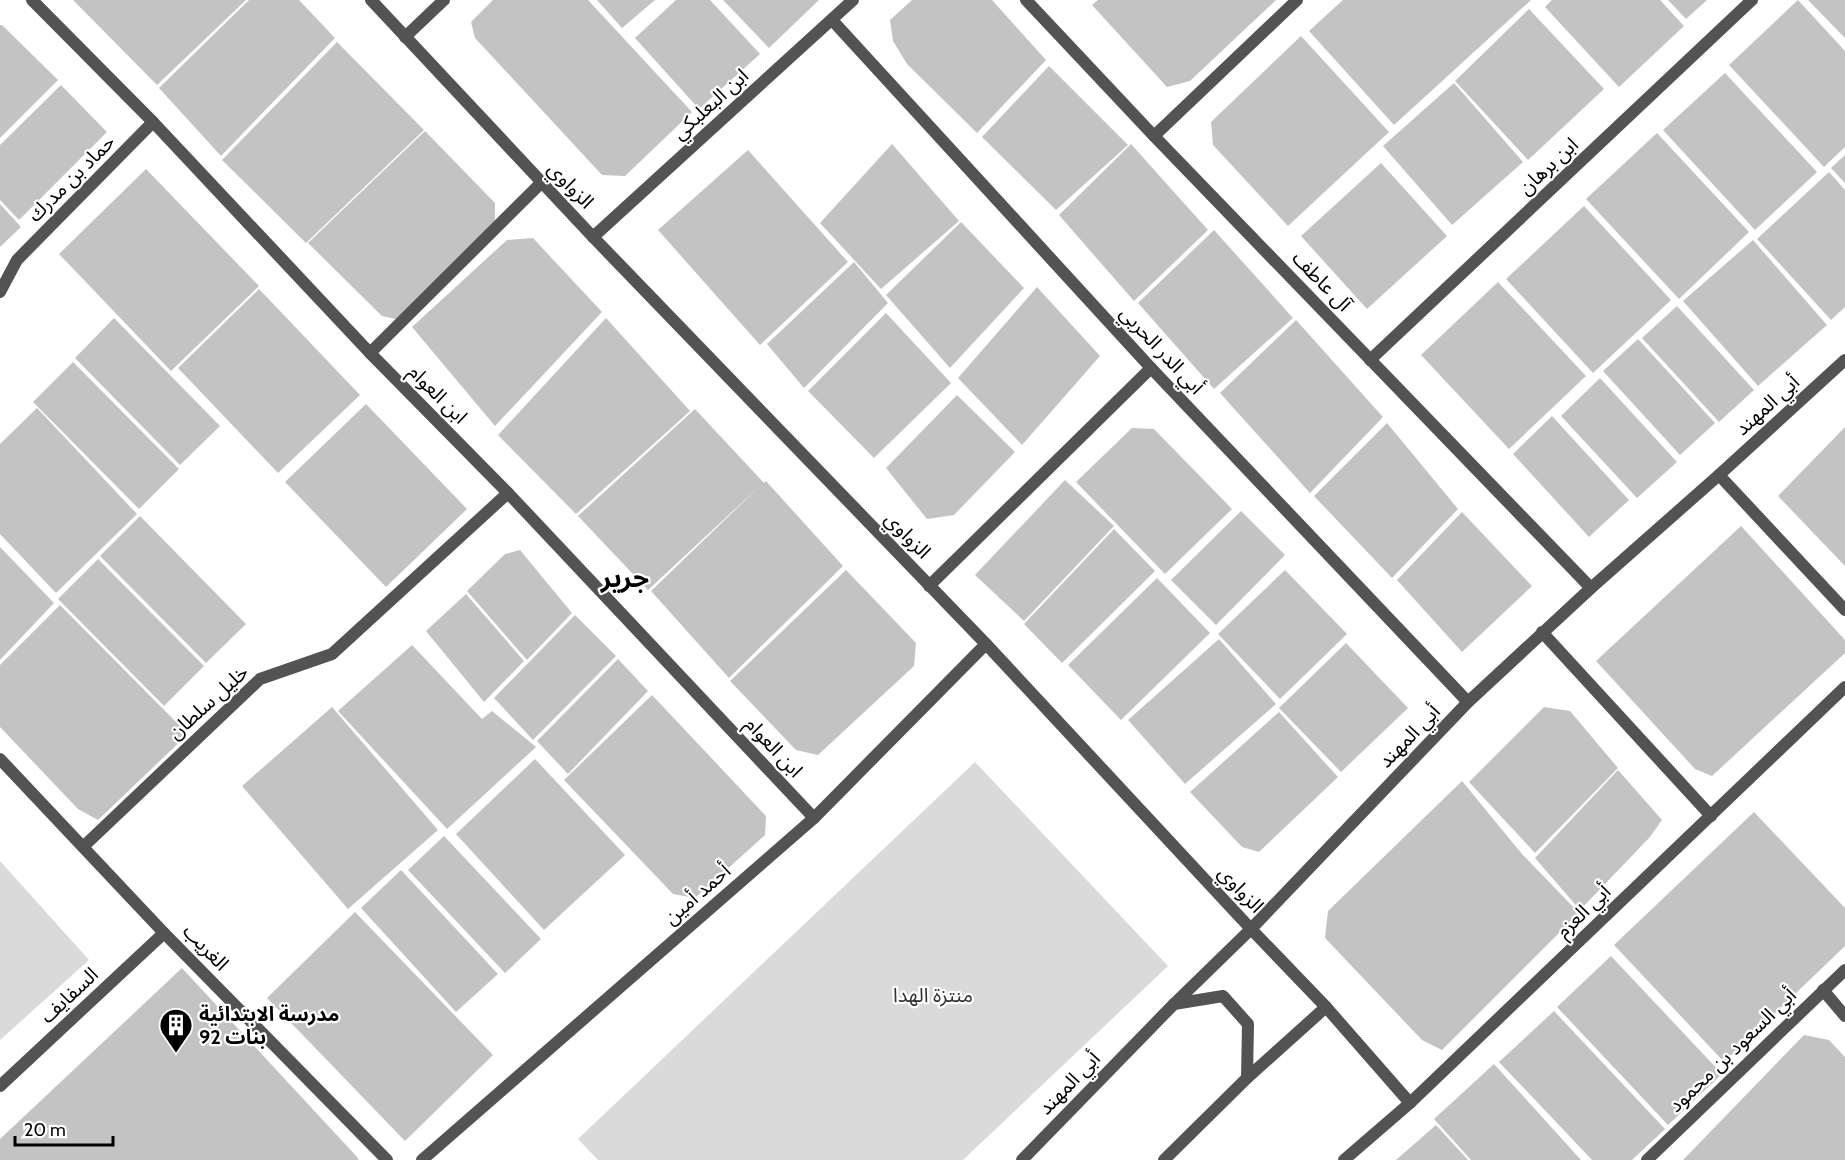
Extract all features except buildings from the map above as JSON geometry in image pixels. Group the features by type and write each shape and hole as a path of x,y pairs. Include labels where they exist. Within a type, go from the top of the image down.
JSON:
{"street":[{"name":"ابن العوام","path":"32,0 153,122 370,353 508,492 814,818"},
{"name":"الزواوي","path":"371,0 541,183 986,644 1251,929 1326,1006 1410,1103"},
{"path":"405,37 444,0"},
{"name":"ابن البعلبكي","path":"593,237 853,0"},
{"name":"آل عاطف","path":"1026,0 1154,136 1591,588"},
{"path":"1154,136 1297,0"},
{"name":"ابن برهان","path":"1370,360 1752,0"},
{"name":"أبي الدر الحربي","path":"832,20 1150,368 1468,702"},
{"name":"حماد بن مدرك","path":"0,292 17,260 153,122"},
{"path":"370,353 541,183"},
{"name":"أبي المهند","path":"1022,1160 1174,1004 1251,929 1468,702 1542,632 1845,360"},
{"path":"929,586 1150,368"},
{"path":"1719,475 1845,610"},
{"name":"خليل سلطان","path":"84,846 260,679 332,654 508,492"},
{"path":"1542,632 1711,816"},
{"name":"أحمد أمين","path":"422,1160 814,818 986,644"},
{"name":"أبي العزم","path":"1344,1160 1410,1103 1845,687"},
{"name":"الغريب","path":"0,759 165,933 387,1160"},
{"name":"السفايف","path":"0,1086 165,933"},
{"name":"أبي السعود بن محمود","path":"1647,1160 1845,970"},
{"path":"1823,990 1845,1016"},
{"path":"1174,1004 1222,996 1248,1024 1247,1078"},
{"path":"1164,1160 1247,1078 1326,1006"}],"green space":[{"name":"منتزة الهدا","path":"975,762 1168,966 963,1160 598,1160 578,1139"},
{"path":"0,861 89,960 0,1040"}],"place":[{"name":"مدرسة الابتدائية 92 بنات","path":"176,1054"}],"district":[{"name":"جرير","path":"625,578"}]}
